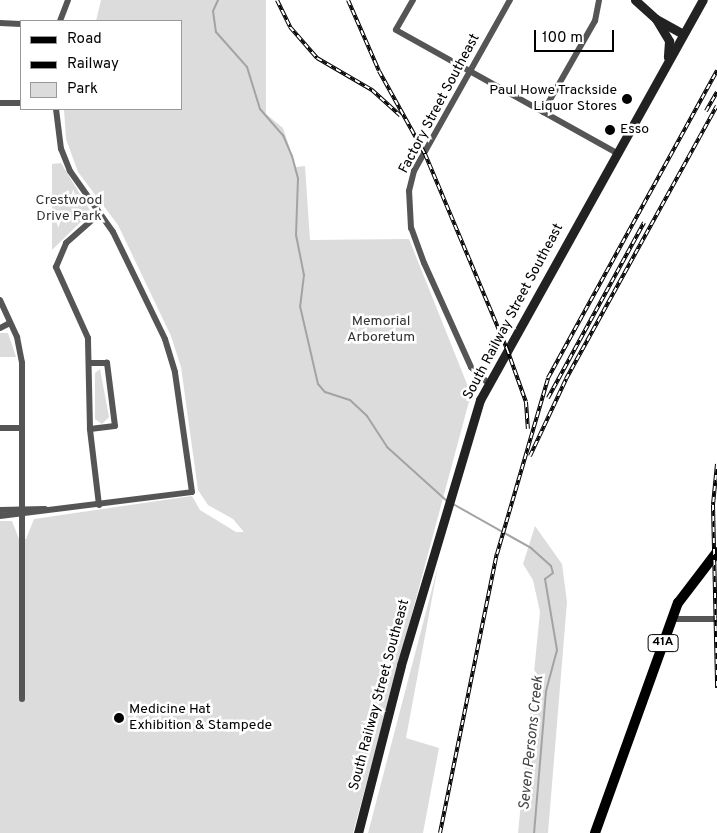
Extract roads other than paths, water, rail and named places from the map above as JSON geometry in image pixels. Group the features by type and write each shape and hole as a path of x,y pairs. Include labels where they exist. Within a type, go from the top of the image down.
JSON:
{"main road":[{"name":"41A","path":"595,833 678,603 717,552"}],"street":[{"path":"60,20 68,0"},
{"path":"413,0 396,30 617,153"},
{"name":"Factory Street Southeast","path":"488,383 474,372 450,322 414,236 408,204 414,171 510,0"},
{"path":"543,112 595,21 599,0"},
{"path":"635,0 656,19 683,34"},
{"name":"South Railway Street Southeast","path":"358,833 446,512 488,383 702,0"},
{"path":"656,19 670,45 658,80"},
{"path":"0,22 20,24"},
{"path":"0,103 20,103"},
{"path":"0,516 69,509 192,492 175,372 165,339 100,213 70,172 62,148 56,110"},
{"path":"99,505 90,429 91,363 88,338 56,267 62,247 100,213"},
{"path":"0,300 10,323 22,363 22,699"},
{"path":"0,328 10,323"},
{"path":"90,429 115,426 107,363 91,363"},
{"path":"0,428 22,428"},
{"path":"0,510 22,513"},
{"path":"672,619 717,620"}],"waterway":[{"name":"Seven Persons Creek","path":"218,0 213,11 216,32 247,67 260,109 283,135 292,156 298,178 296,235 304,275 300,306 318,384 325,392 350,400 367,416 387,447 447,501"},
{"name":"Seven Persons Creek","path":"453,504 531,548 551,566 553,573 545,579 557,650 546,691 534,833"}],"railway":[{"path":"277,0 290,27 317,58 372,90 400,115"},
{"path":"348,0 379,71 425,154 507,349 526,402 528,429"},
{"path":"440,833 497,554 548,378 717,70"},
{"path":"706,111 717,92"},
{"path":"530,456 566,379 717,106"},
{"path":"548,398 644,223"},
{"path":"717,464 713,505 717,688"}],"place":[{"name":"Paul Howe Trackside Liquor Stores","path":"627,99"},
{"name":"Esso","path":"610,130"},
{"name":"Medicine Hat Exhibition & Stampede","path":"119,718"}],"park label":[{"name":"Crestwood Drive Park","path":"69,210"},
{"name":"Memorial Arboretum","path":"381,330"}]}
